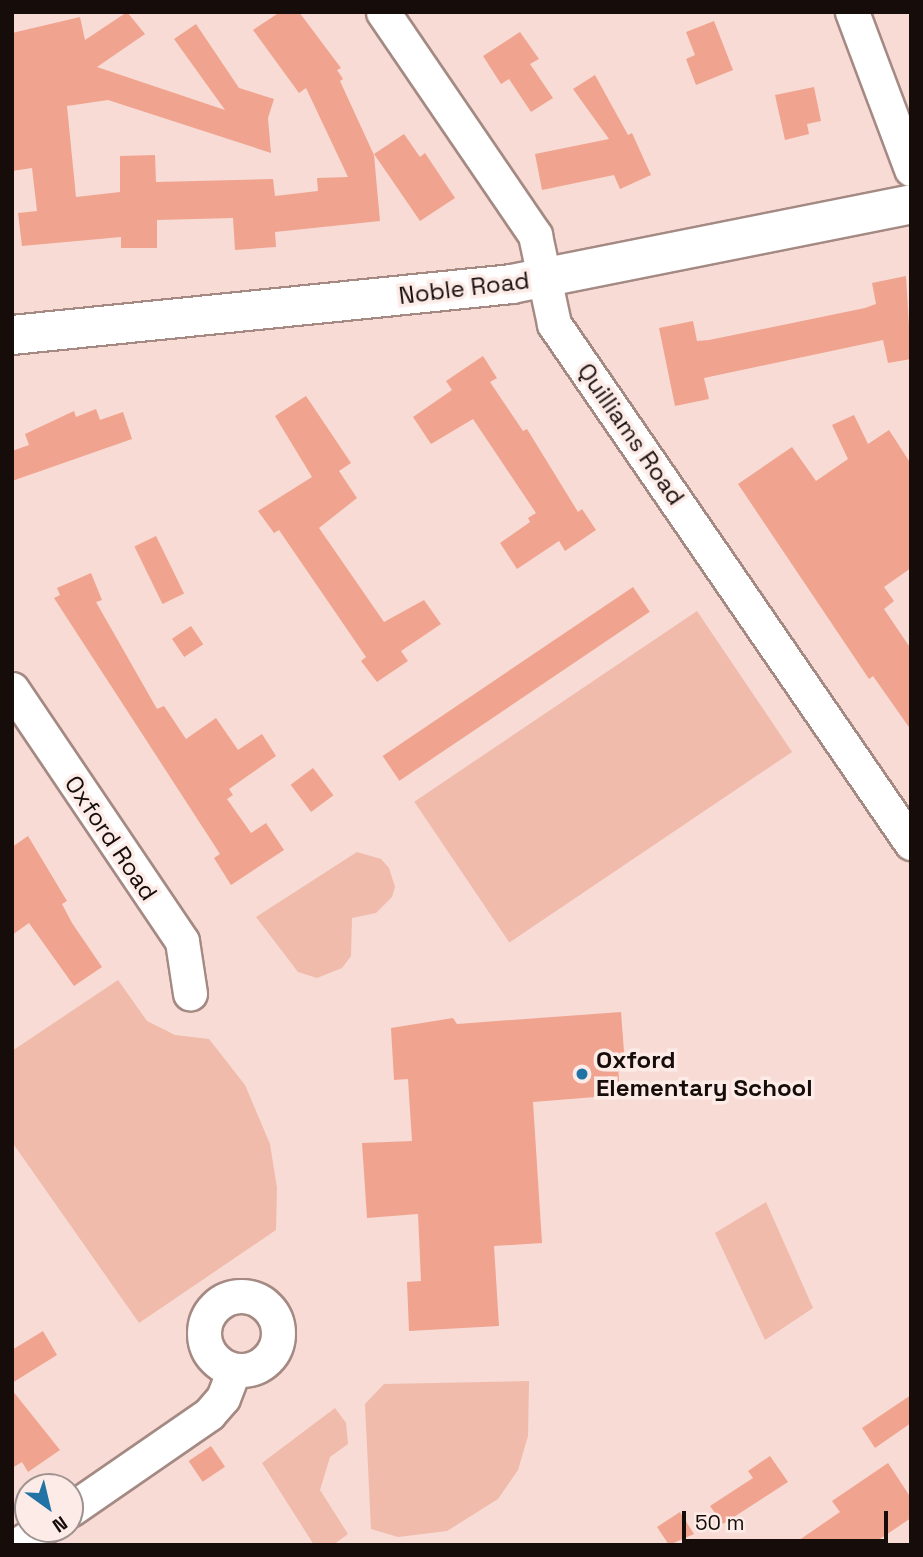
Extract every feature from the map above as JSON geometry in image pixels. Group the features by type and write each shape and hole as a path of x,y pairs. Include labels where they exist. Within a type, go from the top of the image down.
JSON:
{"main road":[{"name":"Noble Road","path":"12,335 545,279 911,204"}],"street":[{"name":"Quilliams Road","path":"383,12 533,232 554,324 911,843"},
{"path":"852,12 911,169"},
{"name":"Oxford Road","path":"12,689 182,941 190,993"},
{"path":"84,1500 209,1414 223,1398 234,1370"}],"shaded area":[{"path":"697,611 792,752 509,943 414,802"},
{"path":"357,852 381,859 389,868 395,887 392,897 376,913 352,918 351,956 342,968 317,978 298,972 256,917"},
{"path":"118,980 147,1021 175,1035 209,1039 245,1085 270,1144 277,1188 276,1230 139,1323 12,1142 12,1051"},
{"path":"766,1202 813,1308 765,1340 715,1233"},
{"path":"529,1381 528,1436 518,1470 498,1499 447,1531 398,1537 371,1529 365,1404 384,1384"},
{"path":"335,1408 346,1423 348,1444 330,1457 320,1490 348,1534 333,1545 314,1545 262,1463"}],"building":[{"path":"127,12 145,34 97,67 225,110 174,39 196,24 239,88 274,99 268,118 271,153 108,100 67,106 76,197 120,192 120,156 155,155 156,182 273,179 275,196 318,191 317,178 348,177 306,88 299,93 253,30 280,12 299,12 341,68 337,70 343,79 340,81 374,155 380,221 275,232 276,247 235,250 233,218 157,220 157,248 121,248 121,237 22,246 18,213 37,211 32,168 12,171 12,33 80,17 85,40"},
{"path":"714,21 733,70 696,85 686,59 695,55 686,32"},
{"path":"520,32 539,59 530,64 553,98 531,112 509,79 501,84 483,56"},
{"path":"595,75 628,135 632,133 651,175 620,189 614,175 542,190 535,154 609,139 573,89"},
{"path":"814,87 821,121 807,124 809,134 785,140 775,95"},
{"path":"404,134 420,157 425,153 455,198 420,221 374,154"},
{"path":"906,276 911,359 888,363 883,340 704,378 709,399 675,406 659,328 693,321 697,341 709,340 865,308 876,304 872,283"},
{"path":"483,356 497,378 490,382 523,431 527,429 578,512 582,509 596,530 565,551 559,541 517,569 500,543 530,522 528,518 536,513 473,419 431,444 413,417 452,390 446,381"},
{"path":"306,396 351,463 339,471 357,498 319,528 384,622 424,600 441,624 401,651 408,661 377,682 361,661 366,657 279,530 274,533 258,511 312,477 275,416"},
{"path":"96,409 100,420 123,412 132,439 12,481 12,451 29,445 25,434 74,411 76,417"},
{"path":"854,415 868,444 889,430 911,464 911,568 884,587 894,601 884,609 911,649 911,730 873,676 869,679 738,484 792,447 816,481 848,459 832,425"},
{"path":"156,536 184,594 162,604 134,547"},
{"path":"91,573 102,600 96,602 157,709 164,706 186,739 216,718 238,750 262,734 276,756 229,789 233,795 227,799 251,833 266,823 284,850 231,885 214,858 220,854 54,598 60,595 57,588"},
{"path":"633,587 650,612 399,781 383,756"},
{"path":"191,626 203,644 184,657 172,639"},
{"path":"313,768 333,795 311,812 291,785"},
{"path":"28,836 67,901 62,904 72,923 102,967 74,986 29,923 12,935 12,847"},
{"path":"621,1012 625,1065 618,1065 620,1095 533,1102 542,1243 494,1246 499,1326 409,1331 407,1282 421,1281 418,1214 367,1218 362,1143 412,1141 408,1079 394,1080 391,1028 453,1018 457,1024"},
{"path":"43,1331 57,1355 12,1383 12,1350"},
{"path":"12,1390 60,1450 28,1472 22,1462 12,1468"},
{"path":"911,1395 911,1423 875,1448 862,1428"},
{"path":"211,1446 225,1467 203,1482 189,1461"},
{"path":"770,1456 788,1482 723,1524 710,1506 753,1478 748,1471"},
{"path":"888,1463 911,1498 911,1518 871,1545 792,1545 840,1512 832,1501"},
{"path":"680,1512 694,1534 669,1545 657,1527"}],"place":[{"name":"Oxford Elementary School","path":"582,1074"}]}
